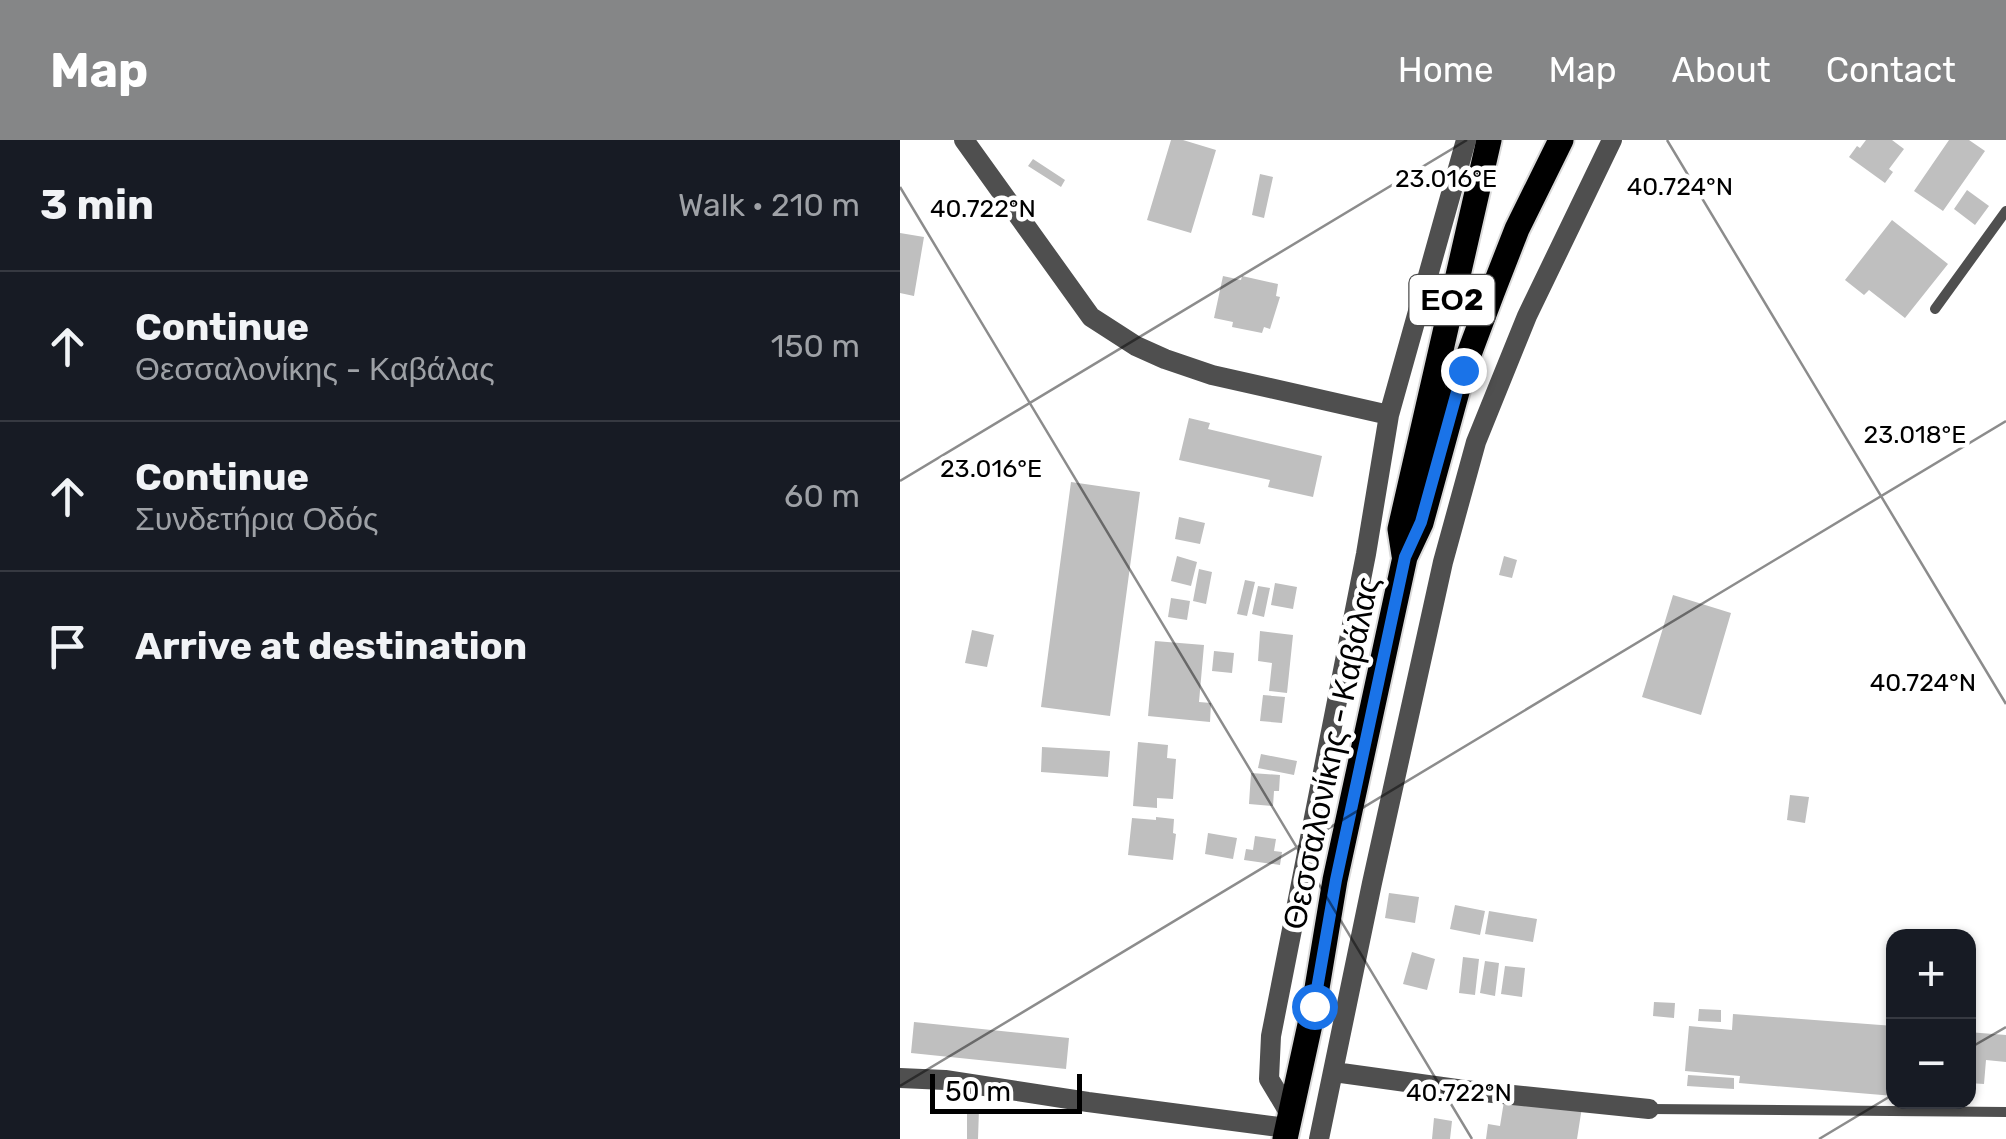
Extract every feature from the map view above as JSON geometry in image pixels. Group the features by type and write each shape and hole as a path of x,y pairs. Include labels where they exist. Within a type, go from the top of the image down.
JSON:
{"main road":[{"name":"ΕΟ2","path":"1405,557 1400,528 1489,140"},
{"path":"1405,557 1421,522 1443,434 1474,339 1517,229 1561,140"},
{"name":"Θεσσαλονίκης - Καβάλας","path":"1287,1127 1405,557"}],"street":[{"path":"964,140 1091,317 1136,346 1212,375 1390,415"},
{"path":"900,1078 944,1080 1287,1127 1269,1079 1271,1036 1390,415 1466,140"},
{"path":"1319,1139 1438,581 1476,442 1527,316 1612,140"},
{"path":"1334,1072 1649,1110"}],"lane":[{"path":"1936,309 2006,211"},
{"path":"1649,1110 2006,1112"}],"building":[{"path":"1171,140 1216,150 1191,233 1147,220"},
{"path":"1866,140 1892,140 1904,149 1889,169 1893,172 1885,183 1849,157"},
{"path":"1949,140 1969,140 1985,151 1943,211 1914,191"},
{"path":"1033,159 1065,180 1061,187 1028,166"},
{"path":"1260,174 1273,177 1264,218 1252,215"},
{"path":"1967,190 1989,206 1975,225 1954,209"},
{"path":"1892,220 1948,264 1905,318 1869,290 1864,295 1845,280"},
{"path":"900,233 924,237 914,296 900,293"},
{"path":"1223,276 1278,284 1276,296 1280,297 1270,329 1264,327 1262,333 1232,327 1233,322 1214,318"},
{"path":"1189,418 1210,423 1208,429 1322,456 1313,497 1268,487 1270,480 1179,460"},
{"path":"1071,482 1140,492 1110,716 1041,707"},
{"path":"1179,517 1205,523 1200,544 1175,539"},
{"path":"1177,556 1197,562 1191,586 1171,581"},
{"path":"1504,556 1517,560 1512,578 1499,575"},
{"path":"1199,569 1212,572 1206,604 1193,601"},
{"path":"1245,580 1255,582 1247,616 1237,614"},
{"path":"1275,583 1297,587 1293,609 1271,605"},
{"path":"1258,586 1270,588 1264,617 1252,614"},
{"path":"1673,595 1731,613 1701,715 1642,697"},
{"path":"1171,598 1190,601 1187,620 1168,617"},
{"path":"972,630 994,635 987,667 965,663"},
{"path":"1260,631 1293,635 1287,693 1269,691 1272,663 1258,661"},
{"path":"1155,641 1204,645 1199,702 1211,703 1210,722 1148,716"},
{"path":"1214,651 1234,653 1232,673 1212,671"},
{"path":"1263,695 1285,697 1282,723 1260,721"},
{"path":"1138,742 1168,745 1167,758 1176,759 1173,799 1157,798 1157,808 1133,806"},
{"path":"1042,747 1110,751 1108,777 1041,772"},
{"path":"1261,754 1297,761 1294,775 1258,768"},
{"path":"1251,773 1280,775 1273,806 1249,804"},
{"path":"1790,795 1809,797 1805,823 1787,820"},
{"path":"1132,818 1174,819 1173,860 1128,855"},
{"path":"1208,833 1237,838 1233,859 1205,854"},
{"path":"1255,836 1276,839 1274,851 1282,852 1280,865 1244,860 1246,849 1253,850"},
{"path":"1389,893 1419,897 1415,923 1385,918"},
{"path":"1455,905 1485,911 1480,935 1450,929"},
{"path":"1489,911 1537,919 1533,942 1485,934"},
{"path":"1412,952 1435,959 1427,990 1403,984"},
{"path":"1463,957 1479,959 1475,995 1459,993"},
{"path":"1485,961 1499,963 1495,996 1480,993"},
{"path":"1505,966 1525,968 1522,997 1501,994"},
{"path":"1654,1002 1675,1003 1674,1018 1653,1016"},
{"path":"1699,1009 1721,1010 1721,1022 1698,1021"},
{"path":"1733,1014 1886,1025 1886,1095 1739,1083 1740,1076 1685,1071 1689,1026 1732,1030"},
{"path":"914,1022 1069,1038 1066,1069 911,1053"},
{"path":"1976,1033 2006,1035 2006,1062 1986,1060 1984,1084 1976,1084"},
{"path":"1688,1075 1734,1078 1734,1089 1687,1086"},
{"path":"1505,1095 1582,1107 1577,1139 1486,1139 1488,1124 1500,1126"},
{"path":"967,1109 979,1109 978,1139 967,1139"},
{"path":"1434,1118 1452,1121 1450,1139 1432,1139"}],"route":[{"path":"1314,1006 1336,880 1405,557 1421,522 1463,370"}]}
